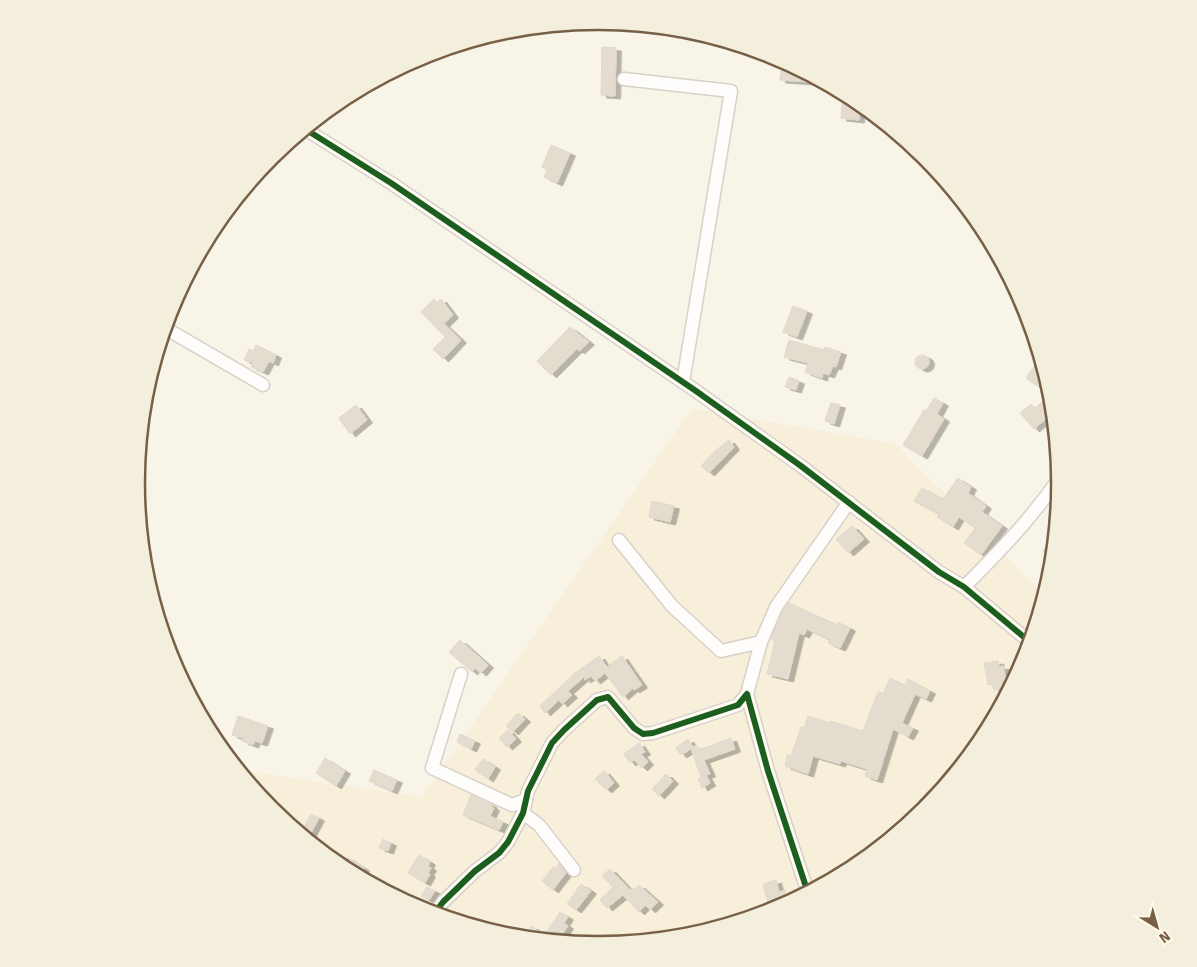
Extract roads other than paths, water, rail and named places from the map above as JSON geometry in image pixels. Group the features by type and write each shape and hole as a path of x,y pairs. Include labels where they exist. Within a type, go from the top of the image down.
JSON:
{"street":[{"path":"624,79 731,91 683,382"},
{"path":"311,133 399,189 683,382 849,502 939,572 964,587 1025,638"},
{"path":"171,332 263,385"},
{"path":"964,587 1023,526 1052,489"},
{"path":"439,907 475,871 499,853 508,842 523,813 528,790 552,743 597,700 608,697 634,728 643,734 653,733 738,705 747,694 761,642 776,607 849,502"},
{"path":"619,540 672,606 721,651 761,642"},
{"path":"461,674 432,768 512,805 526,800"},
{"path":"747,694 768,771 806,886"},
{"path":"523,813 539,825 574,870"}]}
